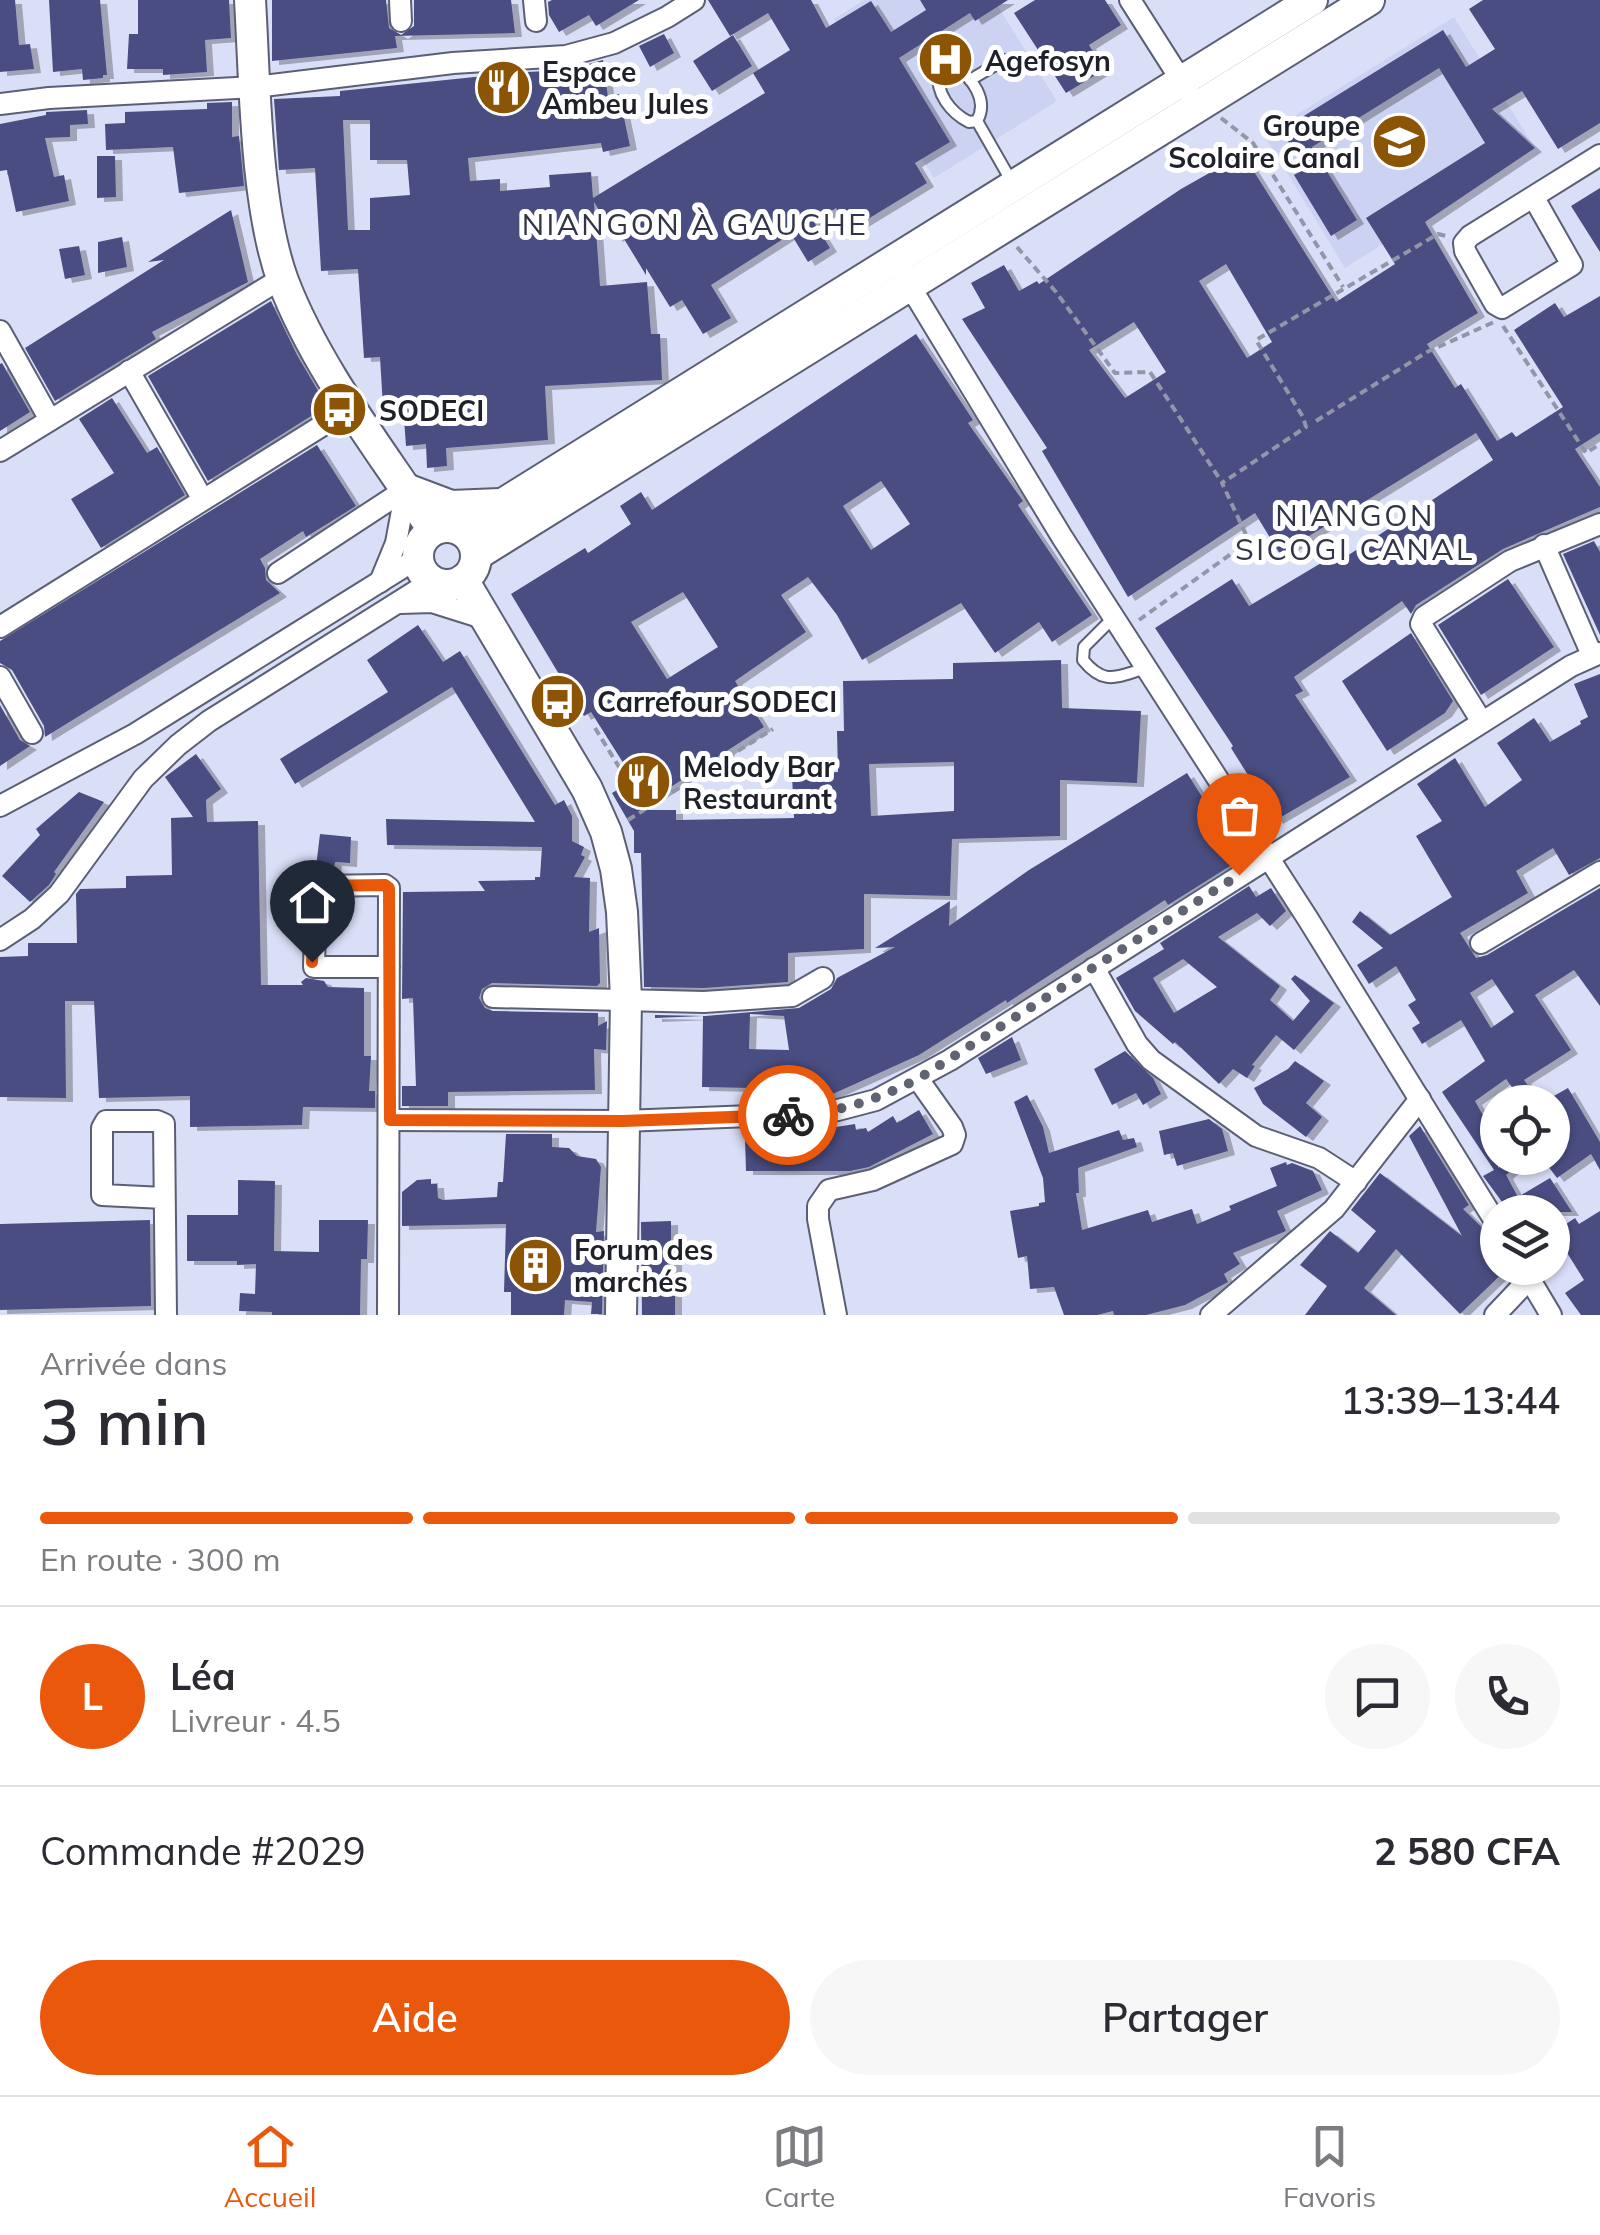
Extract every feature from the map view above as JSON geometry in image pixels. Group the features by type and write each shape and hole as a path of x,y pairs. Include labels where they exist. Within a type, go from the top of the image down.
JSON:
{"street":[{"path":"250,0 265,197 282,278 352,407 406,489 458,549 490,620 569,756 606,832 622,912 626,999 620,1315"},
{"path":"0,104 255,87 453,62 566,56 614,42 694,0"},
{"path":"1130,0 1190,94"},
{"path":"1190,94 1312,0"},
{"path":"458,549 1190,94 1369,0"},
{"path":"1534,198 1572,265 1502,308 1465,251 1464,243 1470,236 1600,156"},
{"path":"903,274 1000,228 1022,198"},
{"path":"903,274 1480,1197"},
{"path":"0,452 282,278"},
{"path":"0,331 50,420"},
{"path":"129,371 202,498"},
{"path":"0,626 352,407"},
{"path":"406,489 452,506 512,516"},
{"path":"278,573 406,489"},
{"path":"379,583 396,543 406,489"},
{"path":"490,620 490,577 512,516"},
{"path":"1482,722 1421,624 1424,617 1483,578 1544,545 1600,524"},
{"path":"0,940 32,919 58,894 143,779 178,745 209,721 398,603 425,570 424,537 458,549"},
{"path":"390,1120 623,1121 801,1114 876,1100 918,1079 1596,654 1544,545"},
{"path":"0,806 99,755 379,583 425,570 454,584 458,549"},
{"path":"398,603 432,602 490,620"},
{"path":"0,677 32,733"},
{"path":"194,698 209,721"},
{"path":"1481,943 1600,872"},
{"path":"388,1315 390,1120 389,888 316,886 314,967 389,967"},
{"path":"1094,968 1136,1044 1151,1060 1256,1136 1319,1158 1356,1182"},
{"path":"492,997 704,1002 792,996 823,978"},
{"path":"836,1315 818,1218 823,1197 840,1186 873,1180 952,1144 952,1127 918,1079"},
{"path":"1211,1315 1307,1234 1356,1182 1420,1100"},
{"path":"164,1198 102,1194 102,1128 106,1122 164,1124 166,1315"},
{"path":"1495,1315 1518,1285"},
{"path":"1534,1285 1551,1315"}],"lane":[{"path":"970,80 1004,60"},
{"path":"954,66 970,80 983,107 976,121 969,122 957,115 943,96 937,79 945,67 954,66"},
{"path":"976,121 1022,198"},
{"path":"1119,624 1084,647 1084,660 1096,675 1106,679 1148,668"}],"path":[{"path":"1190,94 1254,144 1343,287"},
{"path":"1000,228 1056,292 1116,373 1150,372 1222,483 1250,541 1119,624"},
{"path":"1222,483 1306,427 1256,340 1438,234 1464,243"},
{"path":"1316,422 1427,352 1498,320 1586,453 1600,444"},
{"path":"595,728 645,809"},
{"path":"626,821 773,729"}],"shaded area":[{"name":"Agefosyn","path":"864,0 994,0 1057,101 934,178 834,19"},
{"name":"Groupe Scolaire Canal","path":"1454,17 1535,148 1345,268 1264,135"}],"building":[{"path":"0,0 15,0 19,45 30,44 34,69 0,72"},
{"path":"49,0 100,0 107,75 103,78 83,80 82,69 53,72"},
{"path":"138,0 229,0 231,38 205,40 207,72 163,75 163,69 127,69 129,34 138,34"},
{"path":"272,0 386,0 389,28 401,35 414,26 414,0 511,0 515,33 395,36 397,48 272,61"},
{"path":"639,0 596,26 589,15 559,32 549,15 548,2"},
{"path":"708,0 811,0 826,28 871,1 891,32 926,10 920,0 1008,0 975,21 970,13 899,58 950,142 915,163 927,183 850,230 836,208 814,222 830,248 808,262 791,234 711,285 731,318 703,334 682,300 670,307 646,268 646,275 621,234 616,238 594,202 600,286 647,282 651,334 660,334 662,380 545,386 548,440 446,448 447,466 427,468 426,444 406,446 403,405 383,407 380,357 364,358 358,269 321,271 315,168 279,170 274,99 340,96 340,91 484,76 485,89 529,85 527,72 567,70 603,60 608,97 619,94 630,146 603,152 601,143 468,158 470,181 500,179 500,191 550,187 549,175 591,172 593,198 765,93 753,73 790,50 768,13 730,36","holes":["343,120 370,120 370,160 407,160 410,195 370,198 370,230 348,230"]},
{"path":"1035,0 1105,0 1121,25 1089,45 1104,70 1066,93 1014,13"},
{"path":"1483,0 1600,0 1600,123 1558,149 1522,91 1492,109 1535,148 1425,222 1478,313 1427,344 1455,388 1461,384 1497,441 1512,432 1516,437 1563,407 1514,330 1555,303 1564,317 1600,296 1600,433 1575,449 1600,487 1600,507 1503,549 1416,605 1411,614 1402,601 1294,677 1303,691 1295,695 1350,777 1276,820 1233,746 1155,628 1232,579 1249,606 1343,550 1347,556 1493,460 1476,433 1280,554 1255,513 1128,597 1042,451 1047,448 962,319 985,308 971,283 1004,265 1019,291 1037,281 1039,284 1181,189 1243,154 1336,302 1395,264 1366,218 1485,143 1439,68 1312,147 1357,220 1331,236 1294,175 1305,168 1281,130 1443,30 1466,67 1495,49 1469,9","holes":["1226,264 1272,342 1247,358 1199,281","1134,322 1166,372 1125,398 1089,350"]},
{"path":"664,34 674,53 650,67 639,46"},
{"path":"733,35 752,66 712,91 693,61"},
{"path":"232,102 232,137 239,136 244,186 179,193 173,147 106,150 105,124 125,123 125,112 207,109 207,103"},
{"path":"87,110 88,124 70,125 70,137 45,138 54,177 64,175 69,201 16,212 7,170 0,171 0,124 46,112"},
{"path":"97,156 115,156 116,197 97,198"},
{"path":"1600,188 1600,252 1571,206"},
{"path":"231,210 248,282 152,332 156,339 55,401 25,348 164,260 148,262"},
{"path":"122,237 127,267 98,273 98,242"},
{"path":"79,246 85,275 65,279 59,249"},
{"path":"271,301 327,406 208,481 148,376"},
{"path":"916,334 973,420 968,423 1023,501 1018,505 1092,615 1052,642 1039,622 995,653 961,603 862,660 837,615 808,577 781,595 806,632 735,681 764,727 635,810 676,810 676,820 794,818 792,775 838,772 837,731 844,731 843,681 953,679 953,663 1061,660 1062,708 1141,711 1137,783 1060,780 1060,836 952,839 950,896 864,894 864,949 788,953 788,982 704,988 644,987 641,853 634,853 634,831 612,793 634,780 591,712 584,716 511,594 585,548 588,553 631,524 620,506 641,492 652,510","holes":["881,481 910,524 871,550 843,506","683,592 718,647 667,679 631,622","954,762 954,811 871,816 869,764"]},
{"path":"0,364 30,412 0,431"},
{"path":"112,398 147,453 157,447 185,495 101,548 71,499 114,473 79,419"},
{"path":"317,445 356,506 306,537 303,531 260,559 266,580 280,593 45,737 44,726 12,670 0,663 0,641"},
{"path":"1594,541 1600,552 1600,635 1563,554"},
{"path":"1508,579 1554,647 1481,695 1438,625"},
{"path":"418,625 443,662 460,651 555,805 564,800 572,816 572,841 584,847 581,855 585,857 574,877 590,878 589,932 599,928 600,983 492,983 482,989 479,998 485,1008 493,1011 598,1013 598,1026 607,1021 606,1050 594,1049 595,1090 448,1092 448,1106 402,1106 402,1086 416,1086 413,998 402,999 403,892 485,891 478,881 535,880 540,877 542,847 387,845 386,819 535,822 452,687 295,784 280,759 388,692 367,660"},
{"path":"1411,633 1453,701 1445,713 1387,751 1342,681"},
{"path":"1600,674 1600,858 1569,875 1553,848 1516,871 1528,893 1460,933 1476,958 1487,955 1600,888 1600,1006 1574,970 1535,995 1571,1050 1524,1080 1528,1085 1510,1085 1506,1079 1498,1085 1480,1085 1480,1097 1475,1101 1480,1110 1480,1149 1442,1092 1485,1061 1461,1020 1422,1044 1412,1028 1420,1023 1408,1005 1416,1000 1396,966 1369,984 1357,965 1383,948 1352,922 1360,911 1390,935 1452,897 1416,836 1442,821 1417,784 1455,758 1485,807 1522,780 1497,743 1534,718 1550,742 1588,717 1574,684","holes":["1492,979 1514,1012 1491,1028 1470,993"]},
{"path":"0,705 20,740 30,746 0,766"},
{"path":"196,754 221,789 206,800 207,822 258,821 261,985 303,985 301,982 306,978 324,981 328,987 364,988 364,1056 371,1056 369,1091 375,1091 375,1108 303,1107 302,1125 190,1127 190,1096 99,1098 94,1001 65,1001 66,1098 0,1097 0,957 28,956 28,943 77,943 76,894 80,889 126,888 126,876 172,875 171,818 193,817 165,777"},
{"path":"1187,773 1240,857 1168,905 1165,900 919,1055 824,1098 818,1094 794,1097 793,1089 702,1087 703,1016 655,1018 799,1008 831,989 837,978 895,947 875,948 950,901 949,926 1029,870","holes":["750,1014 784,1016 789,1050 749,1049"]},
{"path":"79,792 104,802 54,872 49,885 30,902 2,876 40,835 36,829"},
{"path":"320,834 351,837 350,863 335,862 334,869 316,867"},
{"path":"1249,886 1256,897 1271,888 1286,911 1270,926 1257,913 1218,937 1280,986 1270,1000 1293,1021 1310,1001 1291,979 1295,975 1334,1003 1294,1050 1276,1035 1252,1065 1255,1066 1247,1078 1233,1069 1219,1084 1135,1011 1116,978 1164,949 1160,943","holes":["1183,959 1217,987 1174,1013 1153,978"]},
{"path":"1012,1037 1021,1060 986,1074 978,1058"},
{"path":"1125,1051 1153,1078 1161,1094 1143,1105 1136,1093 1112,1105 1094,1069"},
{"path":"1295,1061 1324,1081 1306,1103 1322,1117 1306,1137 1263,1104 1254,1088"},
{"path":"1570,1091 1600,1142 1600,1170 1591,1154 1570,1169"},
{"path":"1027,1095 1043,1127 1049,1153 1119,1130 1123,1140 1134,1138 1137,1147 1078,1168 1076,1193 1082,1230 1148,1210 1152,1222 1192,1209 1197,1224 1277,1186 1270,1168 1286,1162 1313,1171 1322,1190 1277,1211 1286,1231 1233,1253 1240,1264 1224,1274 1228,1282 1185,1305 1146,1315 1114,1315 1113,1311 1064,1315 1054,1287 1030,1289 1027,1256 1018,1258 1010,1211 1045,1202 1043,1178 1014,1102"},
{"path":"919,1110 933,1134 869,1167 850,1171 746,1171 745,1138 820,1137 820,1126 836,1124 855,1124 856,1130 866,1128 868,1132 893,1116 897,1123"},
{"path":"1209,1119 1222,1129 1228,1151 1177,1166 1173,1153 1164,1155 1159,1131"},
{"path":"1420,1126 1469,1205 1463,1209 1480,1226 1480,1285 1490,1285 1460,1314 1396,1249 1364,1288 1396,1315 1305,1315 1327,1286 1300,1265 1330,1231 1358,1253 1376,1231 1351,1210 1380,1173 1462,1236 1409,1136"},
{"path":"506,1134 552,1134 552,1147 569,1148 577,1156 596,1159 601,1167 596,1232 604,1231 602,1314 591,1314 592,1302 565,1300 564,1315 511,1315 511,1292 504,1292 506,1224 402,1226 402,1192 417,1180 431,1179 431,1184 437,1184 438,1198 443,1200 497,1197 498,1182 503,1182"},
{"path":"1506,1175 1517,1195 1497,1195 1483,1176"},
{"path":"1550,1178 1561,1195 1521,1195"},
{"path":"238,1180 275,1181 274,1251 319,1252 319,1220 368,1220 367,1259 361,1259 360,1315 239,1311 240,1293 255,1294 256,1264 187,1261 187,1215 238,1215"},
{"path":"1600,1211 1600,1315 1581,1315 1565,1293 1584,1280 1570,1258 1570,1221 1575,1218 1579,1224"},
{"path":"150,1220 151,1306 0,1310 0,1224"},
{"path":"671,1221 671,1242 675,1241 675,1315 642,1315 641,1222"}],"way so far":[{"path":"788,1115 838,1110 876,1100 918,1079 1239,875"}],"place":[{"name":"Agefosyn","path":"946,60"},
{"name":"Espace Ambeu Jules","path":"503,87"},
{"name":"Groupe Scolaire Canal","path":"1399,141"},
{"name":"SODECI","path":"340,410"},
{"name":"Carrefour SODECI","path":"558,701"},
{"name":"Melody Bar Restaurant","path":"644,782"},
{"name":"Forum des marchés","path":"535,1265"}],"district":[{"name":"NIANGON À GAUCHE","path":"695,224"},
{"name":"NIANGON SICOGI CANAL","path":"1355,532"}],"route":[{"path":"312,962 316,886 389,888 390,1120 623,1121 788,1115"}]}
